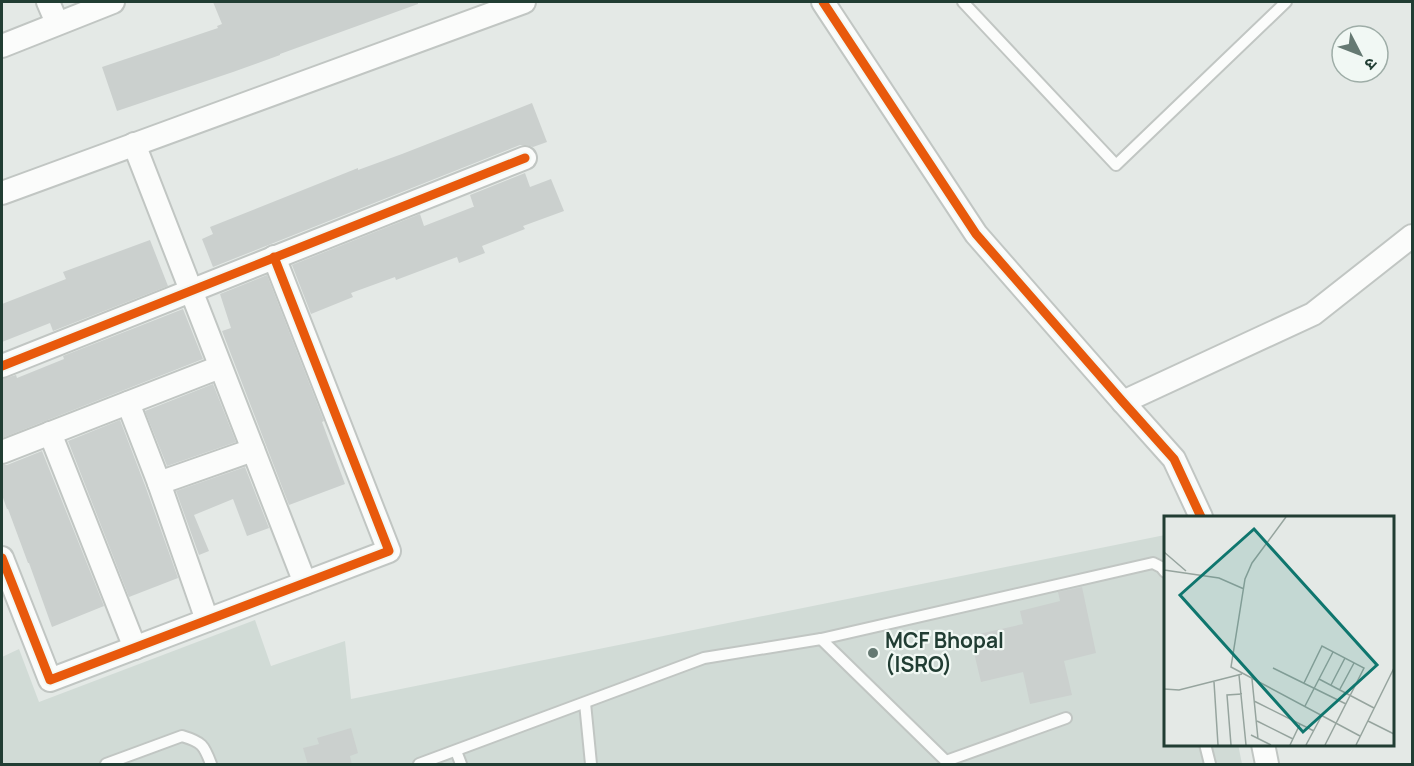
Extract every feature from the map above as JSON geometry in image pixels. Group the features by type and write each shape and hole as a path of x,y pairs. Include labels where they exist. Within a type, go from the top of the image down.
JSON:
{"street":[{"path":"48,2 57,23"},
{"path":"2,46 113,2"},
{"path":"2,194 524,2"},
{"path":"823,2 976,234 1174,459 1201,516"},
{"path":"134,144 304,583"},
{"path":"2,366 525,158"},
{"path":"1123,402 1313,314 1413,236"},
{"path":"2,558 50,680 389,551 274,257"},
{"path":"2,452 220,368"},
{"path":"128,403 207,620"},
{"path":"50,433 135,648"},
{"path":"159,483 253,450"},
{"path":"1263,745 1267,765"}],"lane":[{"path":"963,2 1116,165 1286,2"},
{"path":"419,765 704,658 821,639 1153,563 1164,571"},
{"path":"821,639 948,763 1066,718"},
{"path":"585,703 591,765"},
{"path":"106,765 182,736 202,744 211,765"},
{"path":"1206,745 1210,765"},
{"path":"456,751 461,765"}],"shaded area":[{"name":"MCF Bhopal (ISRO)","path":"1164,535 1164,745 1238,745 1242,764 2,764 2,657 19,649 39,702 255,620 271,666 345,641 351,699"}],"building":[{"path":"213,2 418,2 418,4 233,72 117,111 102,67 218,28 217,26 222,24"},
{"path":"532,103 547,142 533,147 520,145 213,267 202,239 213,234 210,227 358,168 358,170 402,154"},
{"path":"525,173 530,187 551,179 564,211 523,226 525,229 482,246 485,253 459,263 457,257 396,280 395,277 351,293 353,297 311,314 292,265 420,214 424,226 474,207 470,195"},
{"path":"150,240 168,286 53,331 50,323 2,342 2,304 66,279 63,272"},
{"path":"267,275 324,421 322,422 345,484 289,505 222,331 231,328 220,294"},
{"path":"183,309 203,359 2,438 2,379 16,375 17,378 64,359 63,356"},
{"path":"213,384 236,442 167,466 145,411"},
{"path":"120,420 178,578 129,597 68,441"},
{"path":"42,451 104,606 52,627 2,495 2,465"},
{"path":"245,467 269,528 247,536 233,499 194,515 209,551 199,555 176,491"},
{"path":"1082,587 1096,653 1064,661 1072,695 1030,704 1023,672 981,682 970,636 1023,624 1020,611 1060,601 1058,592"},
{"path":"351,728 358,753 350,756 352,765 308,765 303,748 319,744 317,738"}],"cycle path":[{"path":"823,2 976,234 1174,459 1201,516"},
{"path":"2,366 525,158"},
{"path":"2,558 50,680 389,551 274,257"}],"place":[{"name":"MCF Bhopal (ISRO)","path":"873,653"}]}
